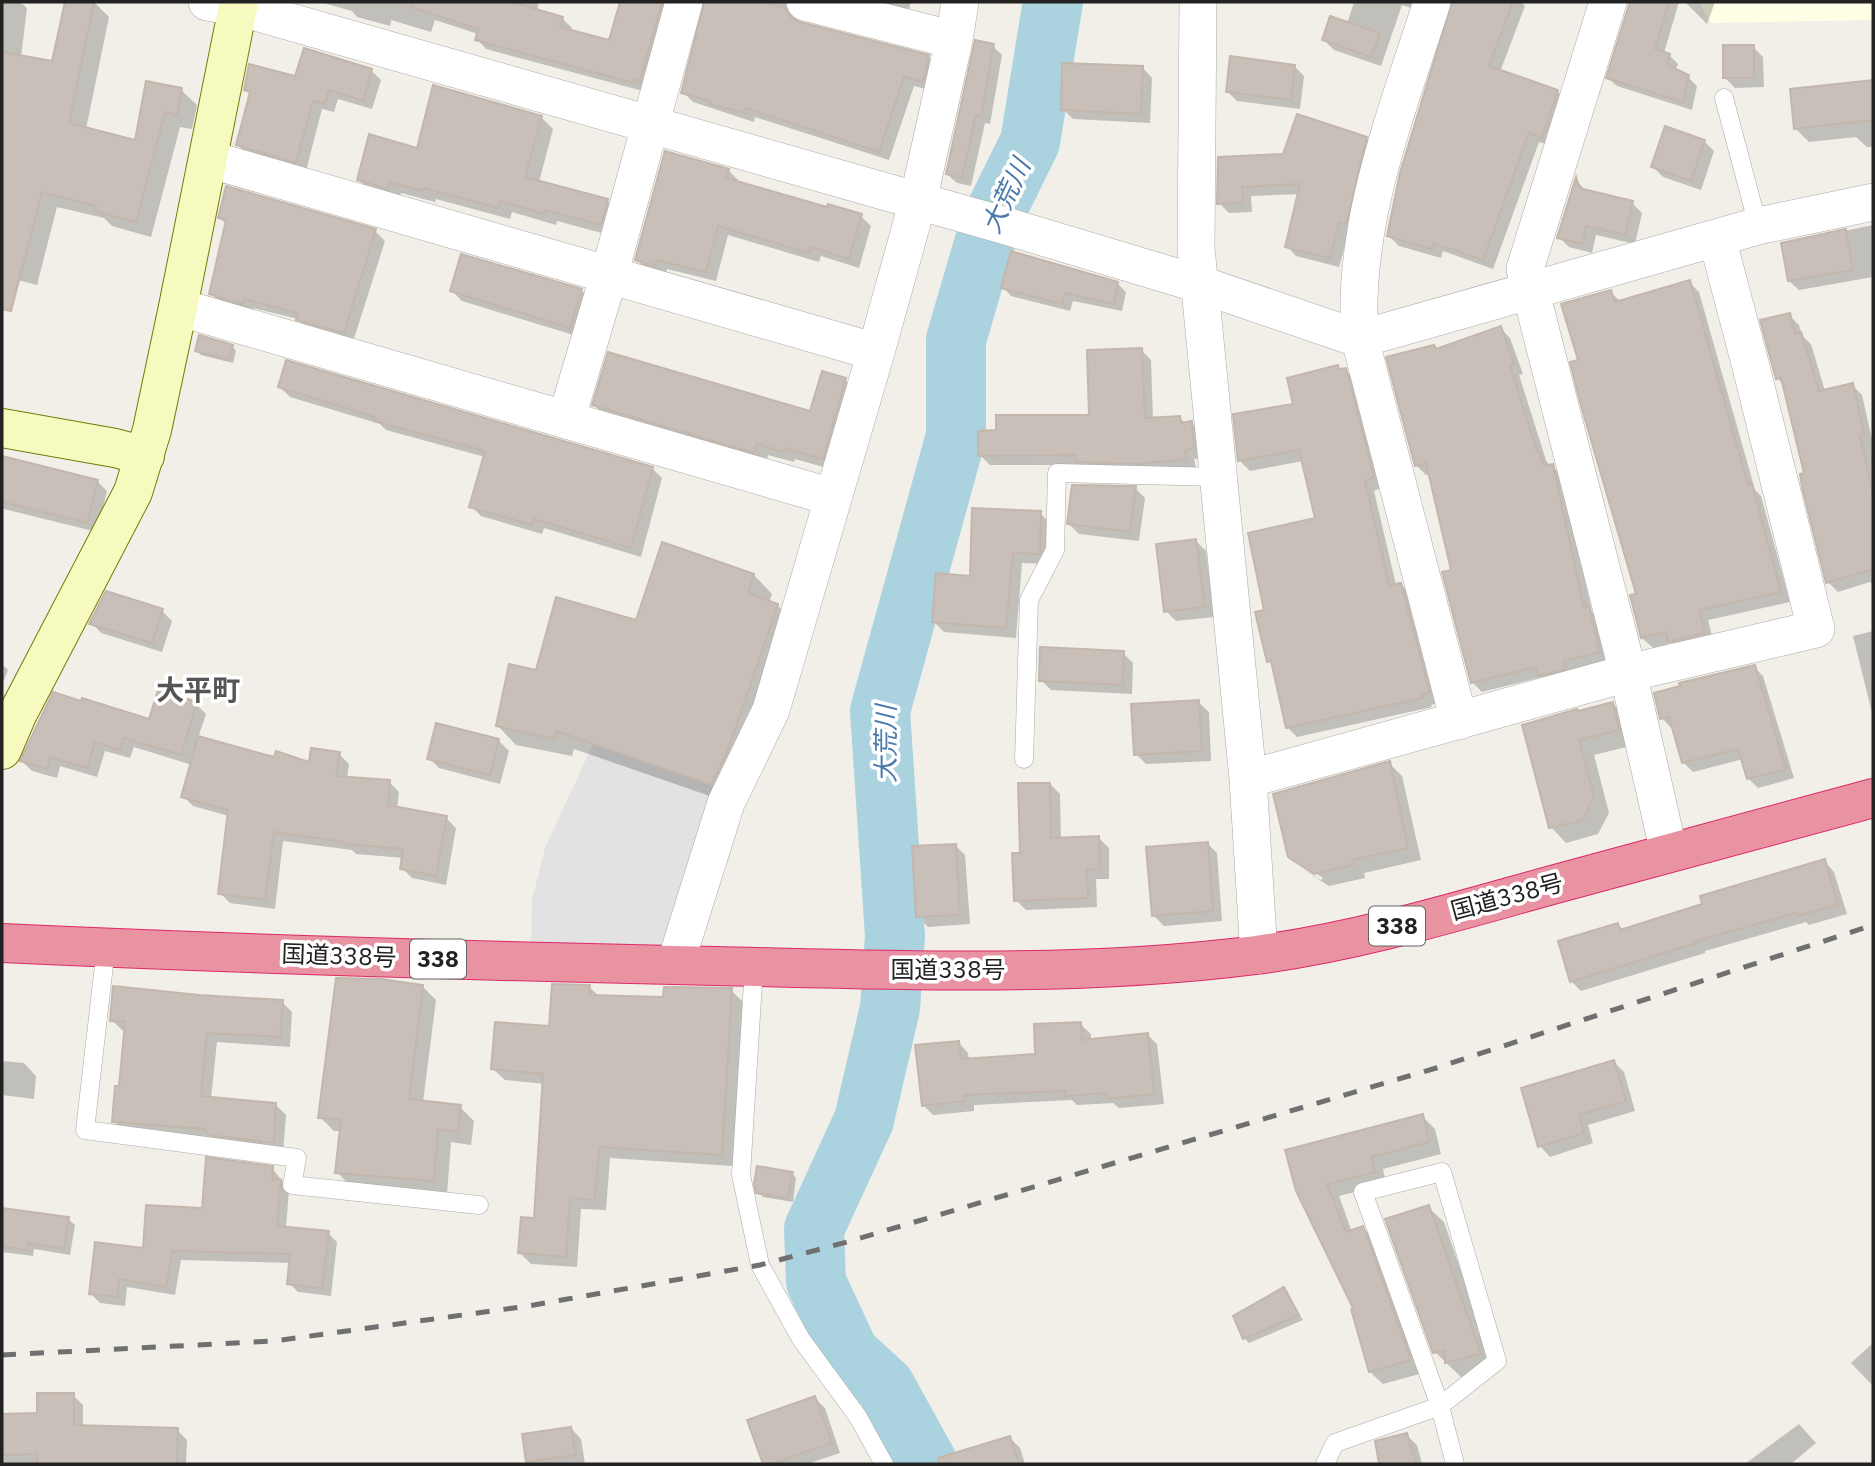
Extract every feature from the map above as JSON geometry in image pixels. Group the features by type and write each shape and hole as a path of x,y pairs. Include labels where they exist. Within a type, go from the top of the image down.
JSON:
{"highway":[{"name":"国道338号","path":"2,943 890,970 1064,970 1185,962 1259,955 1344,939 1488,903 1873,798"}],"street":[{"path":"566,420 684,2"},
{"path":"805,2 954,40"},
{"path":"675,965 726,803 771,710 918,201 960,2"},
{"path":"1198,2 1196,248 1248,779 1259,955"},
{"path":"1432,2 1382,162 1364,241 1357,303 1360,339 1459,721"},
{"path":"1608,2 1525,269 1628,673 1669,853"},
{"path":"2,750 17,715 133,492 145,456 208,159 228,3 1006,226 1199,284 1360,339 1758,226 1873,202"},
{"path":"208,159 876,352"},
{"path":"1248,779 1628,673 1816,629 1717,238"},
{"path":"178,307 832,497"},
{"path":"2,428 145,456"}],"lane":[{"path":"1724,98 1758,226"},
{"path":"1024,759 1029,600 1055,550 1057,473 1218,477"},
{"path":"106,947 85,1130 297,1158 292,1185 479,1205"},
{"path":"754,967 741,1175 760,1265 801,1339 858,1417 884,1464"},
{"path":"1325,1464 1335,1443 1440,1406 1497,1361 1442,1172 1363,1192 1440,1406 1455,1464"}],"shaded area":[{"path":"1699,2 1873,2 1873,20 1711,23"},
{"path":"593,744 716,786 665,946 531,945 532,900 545,848"}],"building":[{"path":"65,2 94,2 69,123 135,140 146,81 182,88 177,115 165,112 136,222 95,211 96,206 42,192 11,311 2,309 2,52 52,61"},
{"path":"412,2 512,2 563,17 560,27 609,40 620,2 662,2 640,81 635,79 634,83 475,40 478,29 411,7"},
{"path":"704,2 762,2 785,8 791,17 800,22 929,55 923,82 904,77 879,152 746,108 744,113 710,104 710,101 681,93"},
{"path":"1452,2 1513,2 1489,66 1558,90 1542,138 1529,133 1483,260 1433,243 1431,249 1387,236 1400,173"},
{"path":"1630,2 1669,2 1655,49 1670,54 1667,65 1689,75 1683,102 1606,78"},
{"path":"1330,16 1380,33 1371,57 1322,40"},
{"path":"975,40 994,44 981,116 976,115 962,178 946,174"},
{"path":"1723,45 1754,45 1754,78 1723,78"},
{"path":"304,48 372,69 363,101 329,90 325,104 313,101 296,163 236,145 250,92 244,90 249,64 295,76"},
{"path":"1230,56 1295,65 1291,100 1226,92"},
{"path":"1062,63 1143,66 1141,114 1061,110"},
{"path":"1873,80 1873,120 1794,129 1790,89"},
{"path":"433,85 542,116 525,177 608,199 601,225 545,210 544,214 500,201 498,208 424,188 423,191 389,182 387,189 357,180 369,134 417,148"},
{"path":"1297,114 1367,137 1346,224 1339,222 1330,258 1285,247 1300,184 1242,187 1243,203 1217,204 1218,157 1283,154"},
{"path":"1665,126 1705,140 1691,181 1651,167"},
{"path":"665,151 729,169 726,178 827,207 828,204 862,214 849,259 811,247 809,253 718,226 706,272 657,260 655,266 635,260"},
{"path":"1576,177 1579,188 1633,201 1625,235 1586,226 1582,244 1557,238"},
{"path":"226,186 376,229 344,333 296,320 298,313 244,299 243,304 209,294 226,220 218,218"},
{"path":"1846,229 1853,270 1788,281 1781,243"},
{"path":"1011,251 1118,282 1114,304 1065,293 1062,304 1001,288"},
{"path":"461,254 582,289 570,328 450,291"},
{"path":"1690,280 1748,485 1752,484 1781,592 1699,610 1705,633 1668,642 1666,632 1641,638 1630,595 1636,594 1582,409 1570,362 1578,360 1561,304 1611,290 1615,302"},
{"path":"1790,313 1795,334 1801,332 1819,391 1853,383 1864,434 1860,435 1873,493 1873,569 1826,583 1802,487 1800,474 1804,473 1781,378 1776,379 1760,320"},
{"path":"1501,326 1537,452 1539,451 1544,466 1553,464 1584,608 1589,606 1600,652 1564,661 1566,669 1538,676 1536,667 1471,683 1442,572 1451,570 1426,463 1415,466 1386,357 1434,345 1436,349"},
{"path":"199,335 233,345 229,360 195,351"},
{"path":"1142,348 1145,418 1180,416 1181,423 1192,421 1194,448 1185,450 1186,459 1139,464 1075,462 1076,455 978,456 978,431 996,430 996,415 1089,415 1087,350"},
{"path":"608,352 810,411 822,371 846,378 823,459 757,444 754,453 592,405"},
{"path":"286,360 653,467 631,548 534,519 532,525 469,507 485,451 374,421 375,417 278,387"},
{"path":"1338,365 1339,369 1346,368 1374,477 1365,481 1389,585 1401,583 1430,693 1422,695 1423,698 1286,728 1271,661 1267,662 1255,612 1264,610 1248,533 1315,518 1299,450 1238,461 1233,414 1293,404 1287,378"},
{"path":"2,456 98,480 87,523 2,502"},
{"path":"1072,485 1136,486 1130,532 1067,524"},
{"path":"972,508 1041,511 1040,554 1013,553 1006,628 932,622 936,573 970,576"},
{"path":"1196,539 1205,607 1164,612 1156,544"},
{"path":"662,542 754,574 748,593 778,604 728,750 711,785 556,731 554,739 496,726 509,664 536,670 556,597 636,620"},
{"path":"106,591 163,609 152,643 89,624"},
{"path":"1040,647 1124,651 1123,685 1039,681"},
{"path":"1755,665 1786,769 1747,779 1738,749 1682,763 1669,717 1660,719 1654,693 1680,686 1679,683"},
{"path":"158,690 197,702 181,755 124,738 120,750 95,742 87,768 50,757 47,769 20,761 53,692 149,719"},
{"path":"1199,700 1202,751 1134,755 1131,704"},
{"path":"1613,702 1619,730 1579,740 1594,797 1583,820 1549,828 1522,725"},
{"path":"436,723 499,739 490,775 427,759"},
{"path":"198,736 274,757 276,751 309,762 311,748 340,752 336,776 390,780 388,805 447,816 436,876 400,869 403,849 344,844 274,832 265,900 218,894 228,810 181,797"},
{"path":"1390,761 1408,848 1352,860 1353,865 1314,874 1288,857 1273,794"},
{"path":"1018,783 1050,783 1051,838 1099,836 1100,869 1087,870 1088,898 1014,901 1012,853 1020,853"},
{"path":"1208,842 1213,911 1152,916 1146,847"},
{"path":"956,844 960,915 916,917 912,846"},
{"path":"1825,859 1838,905 1797,916 1796,913 1696,941 1570,982 1558,941 1618,923 1620,930 1702,904 1700,896"},
{"path":"336,978 381,979 423,985 409,1099 461,1105 458,1132 438,1129 434,1181 335,1173 341,1119 318,1118"},
{"path":"552,984 590,985 589,995 663,997 664,987 732,988 722,1155 599,1147 595,1200 570,1198 566,1257 518,1253 521,1217 534,1218 543,1074 491,1069 495,1022 549,1026"},
{"path":"113,986 283,1000 280,1037 207,1033 201,1096 276,1103 274,1143 208,1135 206,1129 112,1122 115,1086 119,1086 125,1022 110,1021"},
{"path":"1081,1022 1082,1040 1148,1033 1154,1094 1107,1099 1107,1093 1065,1096 1065,1091 964,1095 965,1101 922,1106 915,1045 959,1041 961,1059 1035,1054 1034,1024"},
{"path":"1614,1060 1626,1101 1579,1115 1584,1133 1538,1147 1521,1088"},
{"path":"1423,1114 1429,1142 1371,1157 1375,1172 1327,1184 1346,1232 1363,1226 1411,1360 1369,1372 1351,1309 1353,1308 1296,1191 1285,1150"},
{"path":"206,1157 273,1166 272,1179 281,1180 277,1226 329,1231 322,1288 287,1284 290,1254 172,1251 166,1287 119,1279 117,1297 89,1294 95,1242 143,1248 146,1205 202,1208"},
{"path":"757,1166 793,1172 788,1198 756,1193 754,1184"},
{"path":"1429,1205 1481,1354 1445,1363 1445,1350 1433,1353 1385,1219"},
{"path":"2,1208 69,1217 64,1249 28,1243 27,1250 2,1247"},
{"path":"1284,1287 1299,1315 1243,1339 1233,1316"},
{"path":"37,1393 74,1393 74,1425 178,1428 177,1464 37,1464 37,1454 2,1455 2,1414 37,1413"},
{"path":"815,1396 832,1443 763,1464 747,1420"},
{"path":"571,1427 576,1455 526,1462 522,1434"},
{"path":"1407,1433 1416,1464 1379,1464 1375,1441"},
{"path":"1010,1436 1019,1464 939,1464 938,1458"}],"waterway":[{"name":"大荒川","path":"928,1464 885,1386 849,1353 816,1282 814,1229 864,1120 890,1008 895,936 880,711 956,436 956,340 984,244 998,207 1030,142 1053,2"}],"railway":[{"path":"2,1355 274,1341 528,1306 760,1265 847,1242 1436,1068 1873,925"}],"district":[{"name":"大平町","path":"198,690"}]}
